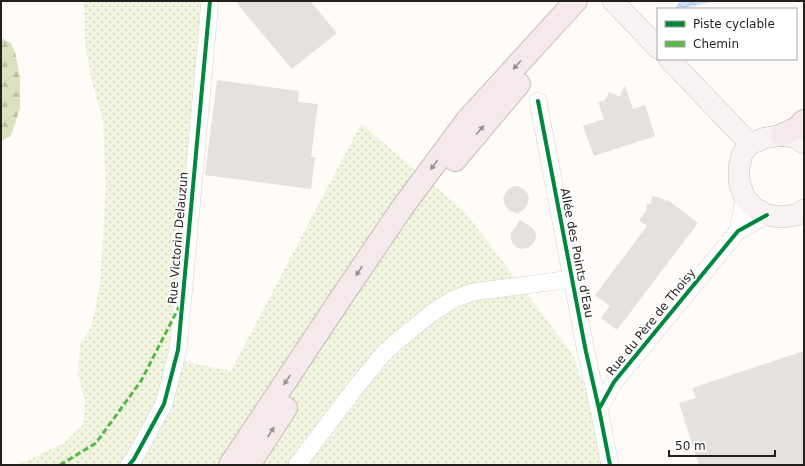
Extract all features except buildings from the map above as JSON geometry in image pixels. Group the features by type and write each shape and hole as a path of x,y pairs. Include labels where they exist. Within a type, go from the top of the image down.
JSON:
{"highway":[{"path":"230,465 402,208 473,113 581,5"},
{"path":"249,465 352,306 431,193 461,152 581,5"},
{"path":"782,135 797,128 804,121"}],"main road":[{"path":"613,1 657,47"},
{"path":"670,60 750,144 765,138 782,135 796,138 804,143"},
{"name":"Rue du Père de Thoisy","path":"744,196 739,181 739,167 742,154 750,144"},
{"path":"744,196 753,207 767,215 781,217 796,215 804,210"}],"street":[{"name":"Rue Victorin Delauzun","path":"129,465 134,459 164,404 178,350 210,1"},
{"name":"Allée des Points d'Eau","path":"538,101 586,352 599,409"},
{"name":"Rue du Père de Thoisy","path":"738,231 744,196"},
{"name":"Rue du Père de Thoisy","path":"599,409 614,382 738,231 767,215"},
{"path":"297,465 383,354 433,312 454,299 473,292 572,279"},
{"path":"599,409 610,465"}],"green space":[{"path":"84,1 201,1 168,358 231,371 361,124 465,212 573,355 612,465 13,465 31,459 64,443 83,425 85,402 78,374 80,344 91,328 100,285 106,189 103,121 91,78 85,42"},
{"path":"1,38 11,43 15,52 20,77 20,108 11,136 1,141"}],"water":[{"path":"680,1 715,1 685,8 676,8"}],"marked path":[{"path":"60,465 96,443 141,381 179,307"}],"cycle path":[{"path":"129,465 134,459 164,404 178,350 210,1"},
{"path":"538,101 586,352 599,409"},
{"path":"610,465 599,409 614,382 738,231 767,215"}]}
